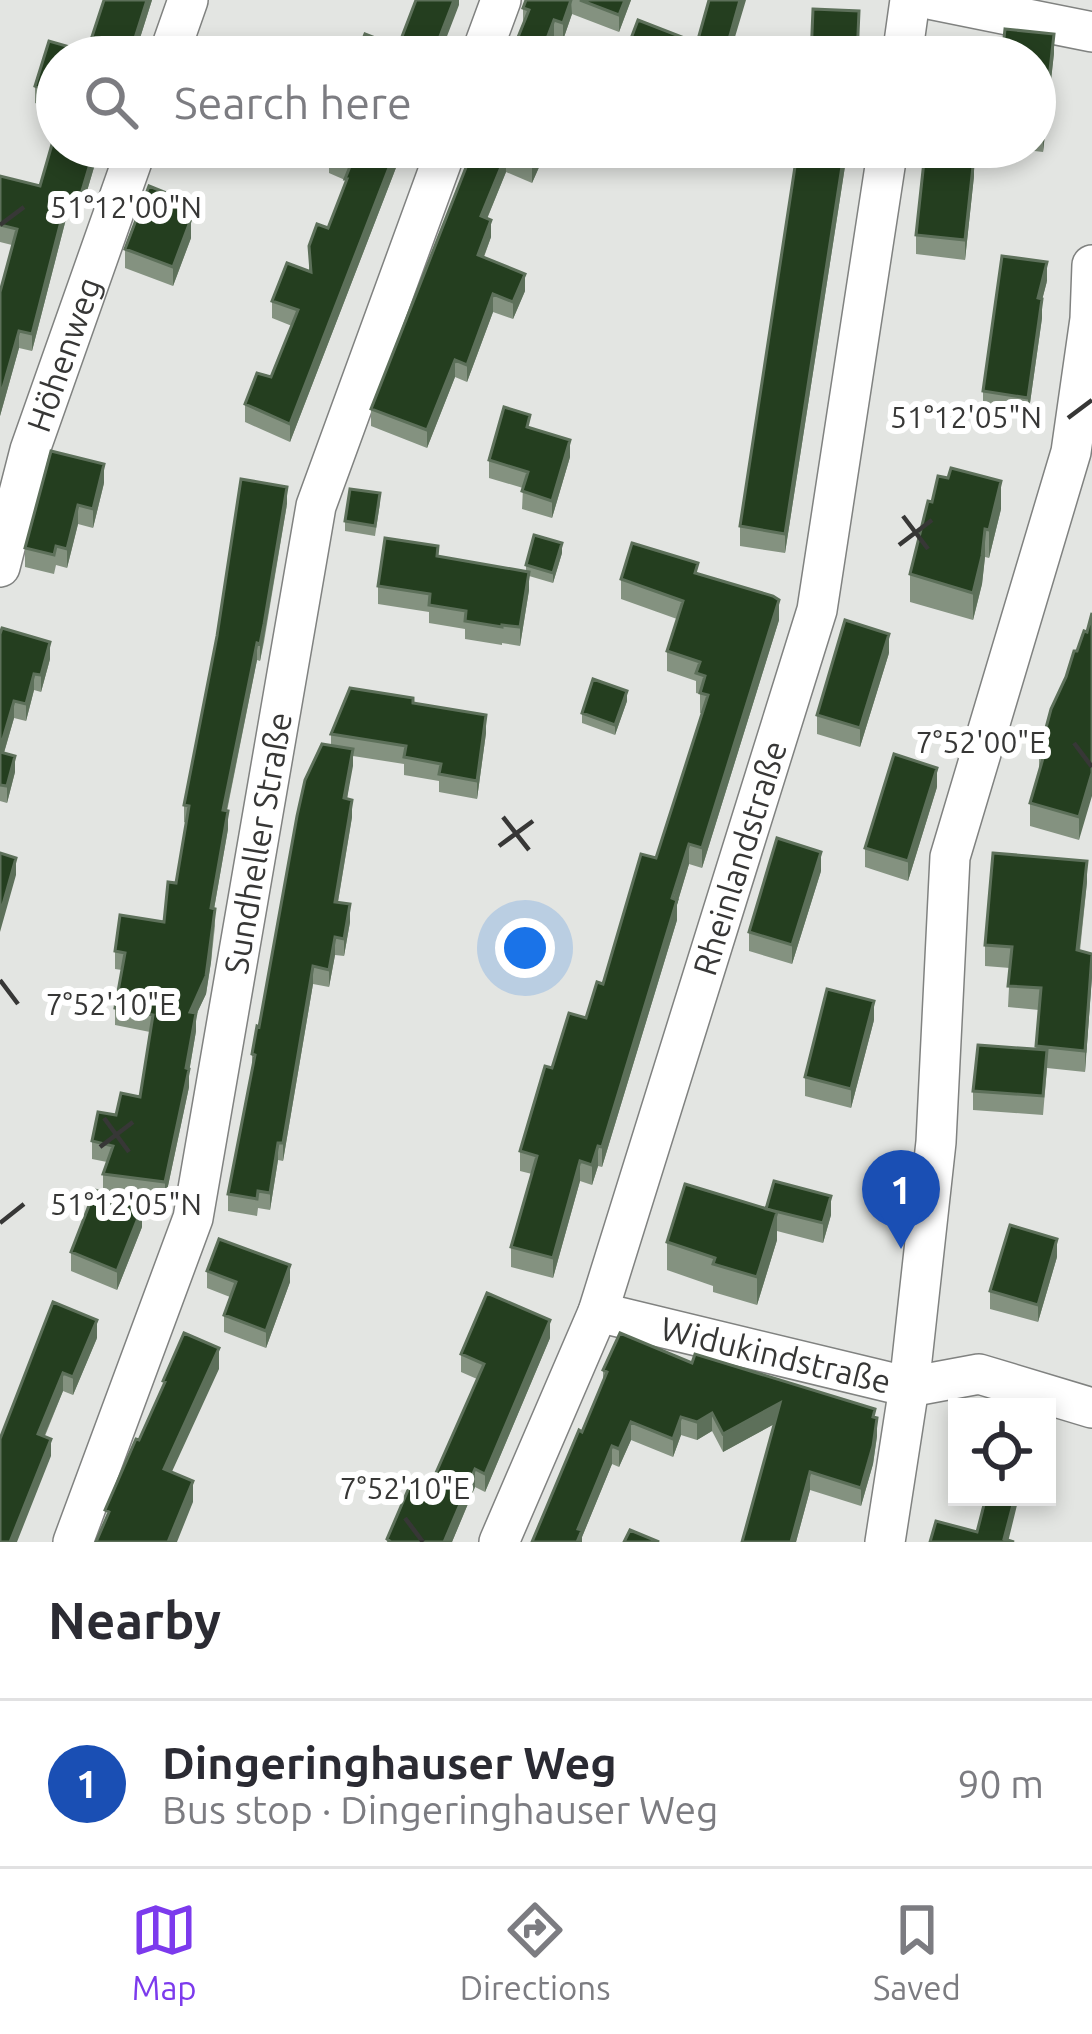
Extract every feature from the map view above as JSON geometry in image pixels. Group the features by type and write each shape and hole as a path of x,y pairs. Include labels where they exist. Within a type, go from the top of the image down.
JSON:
{"street":[{"path":"175,36 188,0"},
{"path":"488,36 501,0"},
{"path":"905,36 910,0"},
{"path":"933,0 1092,32"},
{"name":"Höhenweg","path":"0,567 30,450 130,168"},
{"name":"Sundheller Straße","path":"74,1542 194,1218 316,506 439,168"},
{"name":"Rheinlandstraße","path":"500,1542 598,1312 818,610 885,168"},
{"path":"885,1542 910,1387 936,1142 950,856 1071,452 1090,319 1092,265"},
{"name":"Widukindstraße","path":"598,1312 910,1387 980,1374 1092,1408"}],"building":[{"path":"104,0 147,0 136,36 92,36"},
{"path":"416,0 454,0 440,36 402,36"},
{"path":"526,0 571,0 563,23 554,20 548,36 518,36 529,10 523,8"},
{"path":"580,0 625,0 619,15"},
{"path":"709,0 740,0 730,36 699,36"},
{"path":"813,9 859,11 858,36 812,36"},
{"path":"638,20 679,36 632,36"},
{"path":"1005,29 1054,34 1054,36 1004,36"},
{"path":"45,168 89,168 79,201 67,198 32,334 19,331 0,398 0,292 17,229 0,225 0,176 40,186"},
{"path":"349,168 389,168 290,424 245,404 257,373 271,377 298,310 272,301 287,263 311,272 309,246 317,224 328,228"},
{"path":"466,168 501,168 481,216 491,220 478,255 525,274 513,302 493,294 467,365 455,360 427,430 371,409"},
{"path":"795,168 842,168 785,534 740,526"},
{"path":"923,168 973,168 965,240 916,235"},
{"path":"149,186 189,202 183,216 191,219 173,267 125,249"},
{"path":"1002,256 1047,262 1038,298 1042,299 1028,398 983,391"},
{"path":"504,407 530,415 527,427 570,440 552,501 522,491 528,472 489,460"},
{"path":"51,451 104,464 93,509 78,505 67,549 56,546 54,555 25,548"},
{"path":"951,468 1001,481 989,530 985,529 973,593 910,574 928,501 932,502 938,476 948,478"},
{"path":"241,479 287,487 264,624 223,810 228,811 211,908 215,909 206,976 190,1012 196,1013 189,1069 165,1182 103,1174 113,1146 92,1141 98,1112 116,1115 121,1093 140,1097 153,1015 115,1008 125,953 115,951 120,915 164,922 168,882 176,883 189,806 184,805"},
{"path":"350,489 380,493 375,526 345,521"},
{"path":"534,535 562,543 553,573 526,565"},
{"path":"385,538 438,546 437,556 529,572 520,627 465,621 466,611 429,605 430,594 378,586"},
{"path":"632,543 698,563 695,573 779,600 702,848 689,844 672,898 677,900 602,1147 598,1146 592,1165 580,1161 553,1258 511,1247 537,1156 520,1151 545,1066 552,1068 569,1013 586,1018 597,982 603,984 641,854 656,858 708,695 700,693 705,676 696,673 700,662 667,651 683,601 621,579"},
{"path":"1092,613 1092,773 1079,817 1030,803 1051,709"},
{"path":"845,620 889,634 860,728 817,715"},
{"path":"2,628 50,642 26,704 14,701 0,749 0,634"},
{"path":"593,679 627,691 615,725 582,713"},
{"path":"350,688 486,715 477,781 439,774 441,764 404,757 406,746 331,734"},
{"path":"322,744 353,749 344,798 352,800 335,902 350,904 344,939 335,937 329,970 313,966 270,1193 258,1191 257,1199 228,1194 297,816 305,780"},
{"path":"0,752 15,756 7,786 0,785"},
{"path":"894,754 937,768 908,861 865,848"},
{"path":"777,838 821,852 792,945 749,932"},
{"path":"0,853 16,858 0,915"},
{"path":"993,853 1087,861 1077,950 1092,954 1085,1051 1036,1046 1041,988 1008,986 1012,947 985,945"},
{"path":"827,989 874,1001 851,1089 805,1077"},
{"path":"978,1045 1047,1050 1043,1096 973,1091"},
{"path":"774,1181 831,1196 823,1223 766,1209"},
{"path":"685,1184 777,1212 757,1277 713,1264 715,1258 667,1242"},
{"path":"95,1190 142,1208 117,1271 71,1252"},
{"path":"1010,1225 1057,1239 1038,1305 990,1291"},
{"path":"219,1239 290,1265 266,1331 224,1315 236,1282 207,1271"},
{"path":"487,1293 550,1320 485,1474 475,1469 444,1542 391,1542 387,1539 414,1476 431,1484 484,1364 461,1354"},
{"path":"53,1302 97,1320 73,1377 63,1373 38,1434 51,1439 10,1542 0,1542 0,1439"},
{"path":"184,1333 219,1348 164,1469 193,1481 168,1542 96,1542 109,1512 105,1510"},
{"path":"620,1333 692,1363 695,1354 875,1409 873,1446 861,1488 810,1472 791,1542 742,1542 780,1403 723,1434 712,1413 697,1422 681,1417 673,1439 631,1422 619,1449 612,1446 577,1542 532,1542"},
{"path":"984,1506 1013,1506 1004,1539 1014,1542 930,1542 936,1521 977,1532"},
{"path":"630,1530 659,1542 624,1542"}],"place":[{"name":"Dingeringhauser Weg","path":"901,1249"}]}
